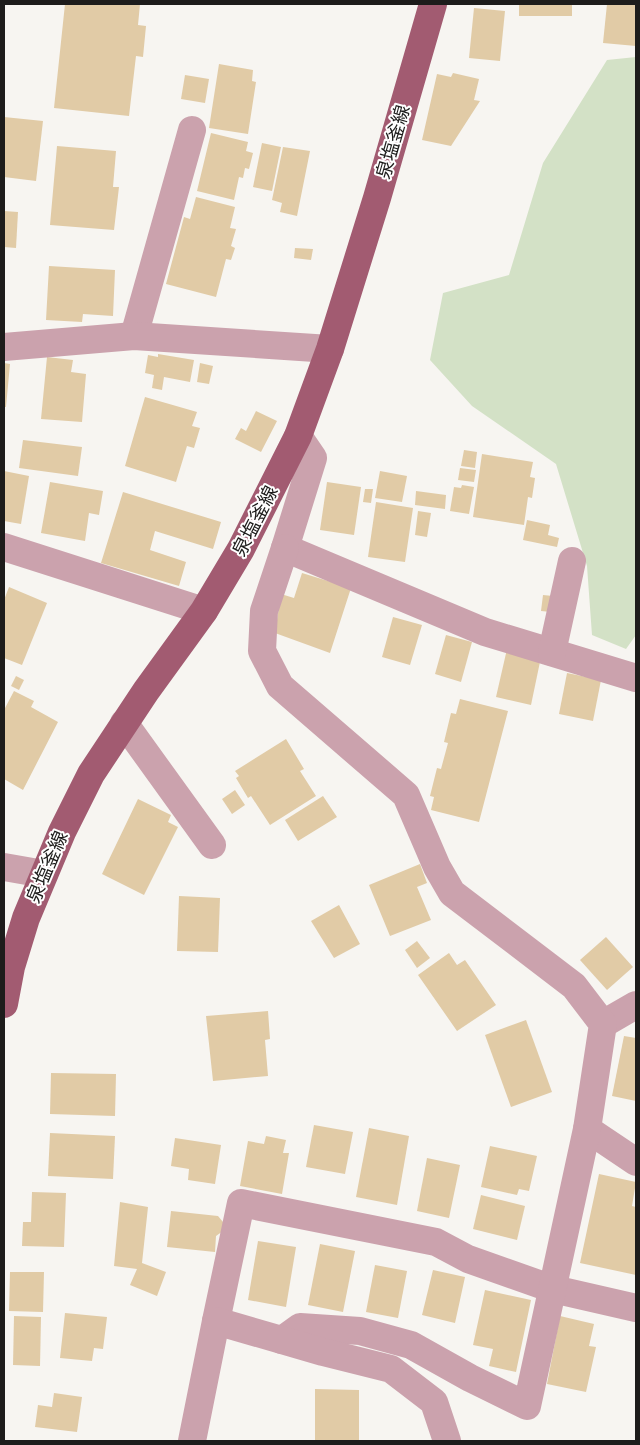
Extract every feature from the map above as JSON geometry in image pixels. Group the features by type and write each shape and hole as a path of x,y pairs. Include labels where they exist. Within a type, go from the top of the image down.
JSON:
{"main road":[{"name":"泉塩釜線","path":"4,1004 11,967 26,918 62,832 91,774 146,691 204,611 242,549 298,436 330,349 434,4"}],"street":[{"path":"134,336 192,130"},
{"path":"4,347 134,336 330,349"},
{"path":"282,1340 300,1326 360,1331 411,1345 470,1378 527,1406 587,1129 603,1024 574,986 452,893 437,867 406,795 280,686 262,652 264,611 313,458 298,436"},
{"path":"4,547 204,611"},
{"path":"285,548 485,632 636,678"},
{"path":"552,652 572,561"},
{"path":"124,724 212,845"},
{"path":"4,867 44,874"},
{"path":"603,1024 636,1005 636,996"},
{"path":"587,1129 636,1162"},
{"path":"192,1441 241,1203 436,1242 468,1259 553,1289 636,1308"},
{"path":"216,1321 323,1352 392,1369 434,1402 446,1441"}],"green space":[{"path":"636,57 636,635 626,649 592,635 587,566 556,464 472,406 430,360 443,293 509,275 543,163 607,60"}],"building":[{"path":"65,4 140,4 138,25 146,26 143,57 136,56 129,116 54,108"},
{"path":"519,4 572,4 572,16 519,16"},
{"path":"607,4 636,4 636,46 603,43"},
{"path":"474,8 505,11 500,61 469,58"},
{"path":"219,64 253,70 252,81 256,82 248,134 209,128"},
{"path":"453,73 479,79 474,100 480,101 451,146 422,140 437,74 451,77"},
{"path":"185,75 209,79 205,103 181,99"},
{"path":"4,117 43,121 36,181 4,177"},
{"path":"211,133 248,142 246,151 253,153 249,169 245,168 243,178 239,177 234,200 197,191"},
{"path":"262,143 281,147 272,191 253,187"},
{"path":"57,146 116,151 113,187 119,187 114,230 50,225"},
{"path":"283,147 310,151 297,216 280,212 282,203 272,200"},
{"path":"196,197 235,207 230,228 236,229 231,246 235,248 231,260 226,259 216,297 166,284 184,217 190,219"},
{"path":"4,211 18,212 16,248 4,247"},
{"path":"295,248 313,249 311,260 294,258"},
{"path":"49,266 115,270 113,316 83,314 82,322 46,320"},
{"path":"158,354 194,360 190,382 164,377 162,390 152,388 154,375 145,373 148,355 158,357"},
{"path":"47,357 73,360 71,372 86,374 82,422 41,419"},
{"path":"4,363 10,364 6,407 4,407"},
{"path":"200,363 213,366 209,384 197,382"},
{"path":"145,397 197,412 192,426 200,428 194,448 187,446 176,482 125,466"},
{"path":"256,411 277,421 261,452 235,439 241,428 246,431"},
{"path":"23,440 82,447 78,476 19,468"},
{"path":"464,450 477,452 475,468 461,466"},
{"path":"482,454 533,462 530,477 535,478 532,498 528,497 524,525 473,517"},
{"path":"460,468 476,470 474,482 458,480"},
{"path":"4,471 29,476 21,524 4,521"},
{"path":"380,471 407,476 402,502 375,498"},
{"path":"50,482 103,491 99,515 89,513 85,541 41,533"},
{"path":"327,482 361,487 354,535 320,530"},
{"path":"462,485 474,487 469,514 450,511 454,487 461,488"},
{"path":"365,489 373,489 371,503 363,502"},
{"path":"416,491 446,495 445,509 415,505"},
{"path":"123,492 221,522 213,549 155,531 150,550 186,562 179,586 101,563"},
{"path":"376,502 413,508 405,562 368,557"},
{"path":"418,511 431,513 427,537 415,535"},
{"path":"527,520 550,525 548,535 559,538 557,547 523,540"},
{"path":"302,573 351,588 330,653 275,633 281,594 294,598"},
{"path":"9,587 47,603 22,665 4,658 4,600"},
{"path":"543,595 553,596 551,612 541,611"},
{"path":"393,617 422,625 410,665 382,657"},
{"path":"446,635 472,642 461,682 435,674"},
{"path":"507,649 541,657 531,705 496,697"},
{"path":"567,673 601,680 593,721 559,714"},
{"path":"16,676 24,680 19,690 11,686"},
{"path":"14,691 34,701 31,707 58,722 23,790 4,779 4,710"},
{"path":"460,699 508,711 479,822 431,810 434,797 430,796 437,768 441,769 448,743 444,742 451,713 456,714"},
{"path":"286,739 304,769 300,771 316,796 270,825 251,796 248,798 236,778 239,776 235,771"},
{"path":"235,790 245,805 232,814 222,799"},
{"path":"323,796 337,817 298,841 285,820"},
{"path":"138,799 171,815 168,822 178,827 144,895 102,874"},
{"path":"420,864 427,883 417,887 431,920 390,936 369,885"},
{"path":"179,896 220,898 218,952 177,951"},
{"path":"339,905 360,944 334,958 311,921"},
{"path":"606,937 633,967 607,990 580,960"},
{"path":"417,941 430,958 417,968 405,950"},
{"path":"449,953 457,965 465,960 496,1005 457,1031 418,975"},
{"path":"268,1011 270,1039 265,1040 268,1076 213,1081 206,1016"},
{"path":"526,1020 552,1092 511,1107 485,1035"},
{"path":"624,1036 636,1038 636,1101 612,1096"},
{"path":"51,1073 116,1074 115,1116 50,1114"},
{"path":"314,1125 353,1132 345,1174 306,1167"},
{"path":"369,1128 409,1136 397,1205 356,1197"},
{"path":"50,1133 115,1136 113,1179 48,1176"},
{"path":"266,1136 286,1140 283,1153 289,1153 282,1194 240,1186 248,1141 264,1144"},
{"path":"175,1138 221,1145 215,1184 188,1180 189,1169 171,1166"},
{"path":"490,1146 537,1156 529,1191 519,1189 517,1195 481,1187"},
{"path":"427,1158 460,1165 449,1218 417,1211"},
{"path":"599,1174 636,1182 632,1206 636,1207 636,1275 580,1263"},
{"path":"32,1192 66,1193 64,1247 22,1246 23,1222 31,1222"},
{"path":"481,1195 525,1206 517,1240 473,1229"},
{"path":"120,1202 148,1207 142,1263 166,1272 157,1296 130,1285 137,1269 114,1266"},
{"path":"171,1211 218,1216 223,1222 223,1231 216,1236 215,1252 167,1247"},
{"path":"258,1241 296,1247 286,1307 248,1300"},
{"path":"320,1244 355,1251 343,1312 308,1305"},
{"path":"375,1265 407,1271 398,1318 366,1312"},
{"path":"433,1270 465,1277 455,1323 422,1315"},
{"path":"10,1272 44,1272 43,1312 9,1311"},
{"path":"485,1290 531,1300 516,1372 489,1366 493,1349 473,1345"},
{"path":"65,1313 107,1317 103,1349 94,1348 92,1361 60,1358"},
{"path":"14,1316 41,1317 40,1366 13,1365"},
{"path":"560,1316 594,1324 589,1346 596,1347 586,1392 547,1384"},
{"path":"315,1389 359,1390 359,1441 315,1441"},
{"path":"54,1393 82,1397 77,1432 35,1427 38,1405 52,1407"}]}
